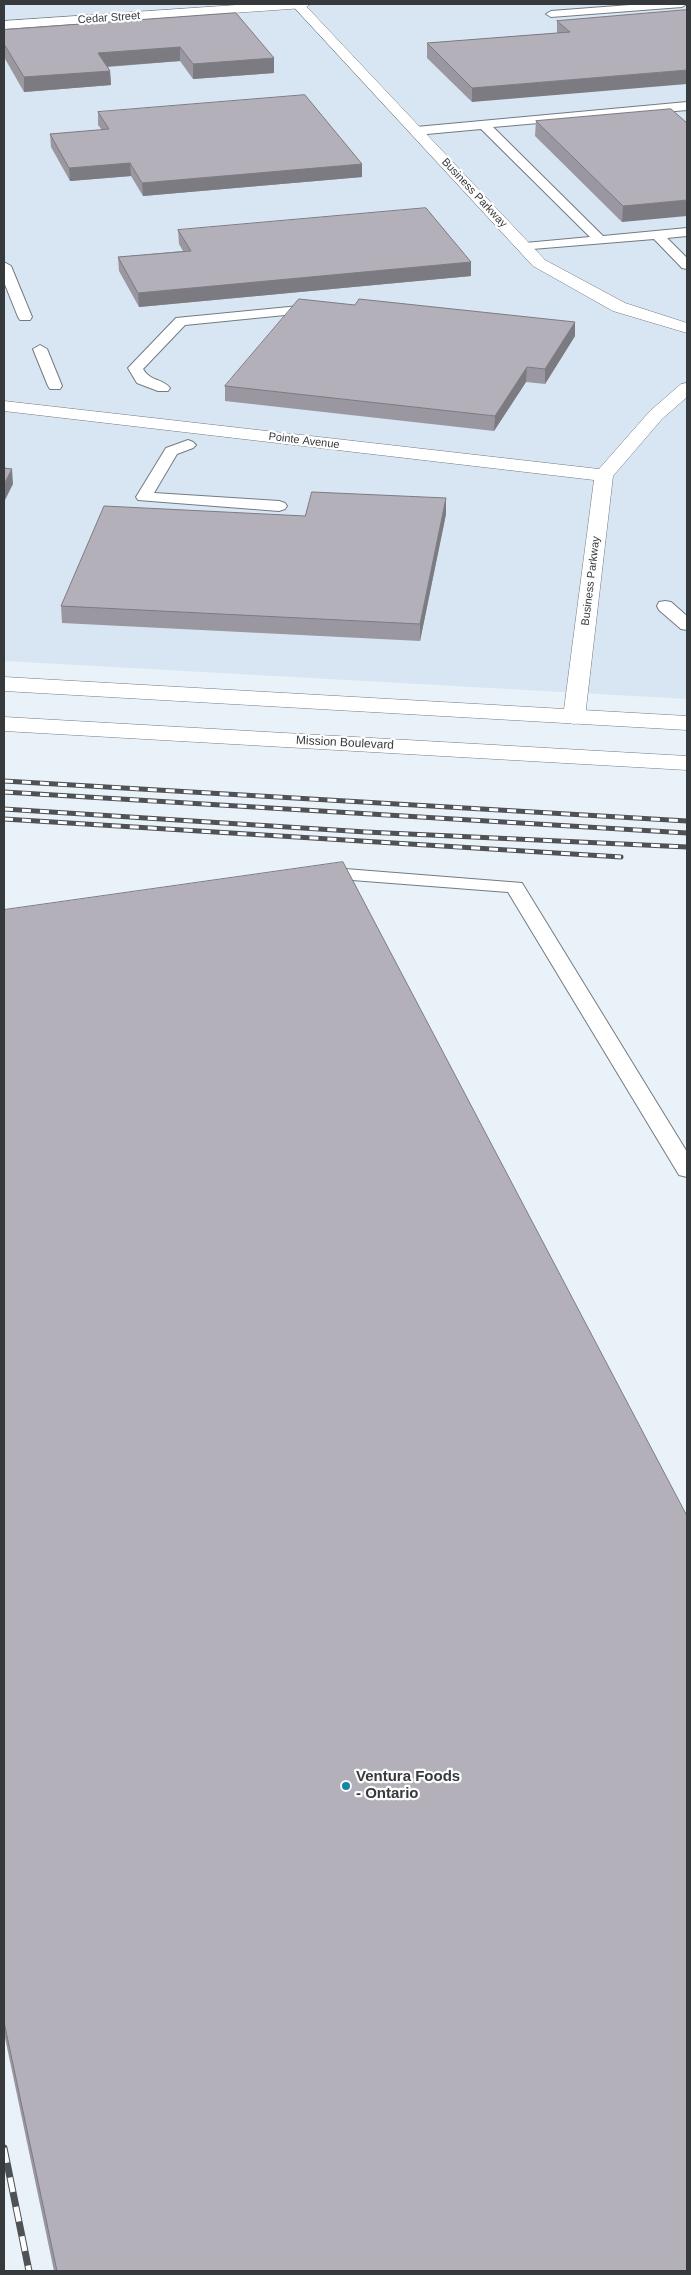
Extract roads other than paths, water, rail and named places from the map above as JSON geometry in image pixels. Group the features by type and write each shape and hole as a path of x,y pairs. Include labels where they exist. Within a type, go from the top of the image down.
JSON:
{"street":[{"name":"Business Parkway","path":"298,4 539,263 619,307 687,328"},
{"name":"Cedar Street","path":"4,25 304,4"},
{"path":"604,475 656,414 687,388"},
{"name":"Pointe Avenue","path":"4,406 604,475"},
{"name":"Business Parkway","path":"574,717 604,475"},
{"path":"4,684 687,723"},
{"name":"Mission Boulevard","path":"4,724 687,763"}],"lane":[{"path":"551,14 682,4"},
{"path":"416,131 687,106"},
{"path":"483,124 600,240"},
{"path":"525,247 687,232"},
{"path":"657,235 687,265"},
{"path":"4,266 25,317"},
{"path":"163,388 142,380 136,368 181,321 338,306"},
{"path":"40,349 55,386"},
{"path":"188,445 171,451 144,497 279,506"},
{"path":"665,606 687,625"},
{"path":"303,874 330,873 515,887 687,1170"}],"railway":[{"path":"4,781 687,821"},
{"path":"4,792 687,833"},
{"path":"4,809 366,832 687,847"},
{"path":"4,819 621,857"},
{"path":"4,2148 29,2271"}],"place":[{"name":"Ventura Foods - Ontario","path":"346,1786"}]}
